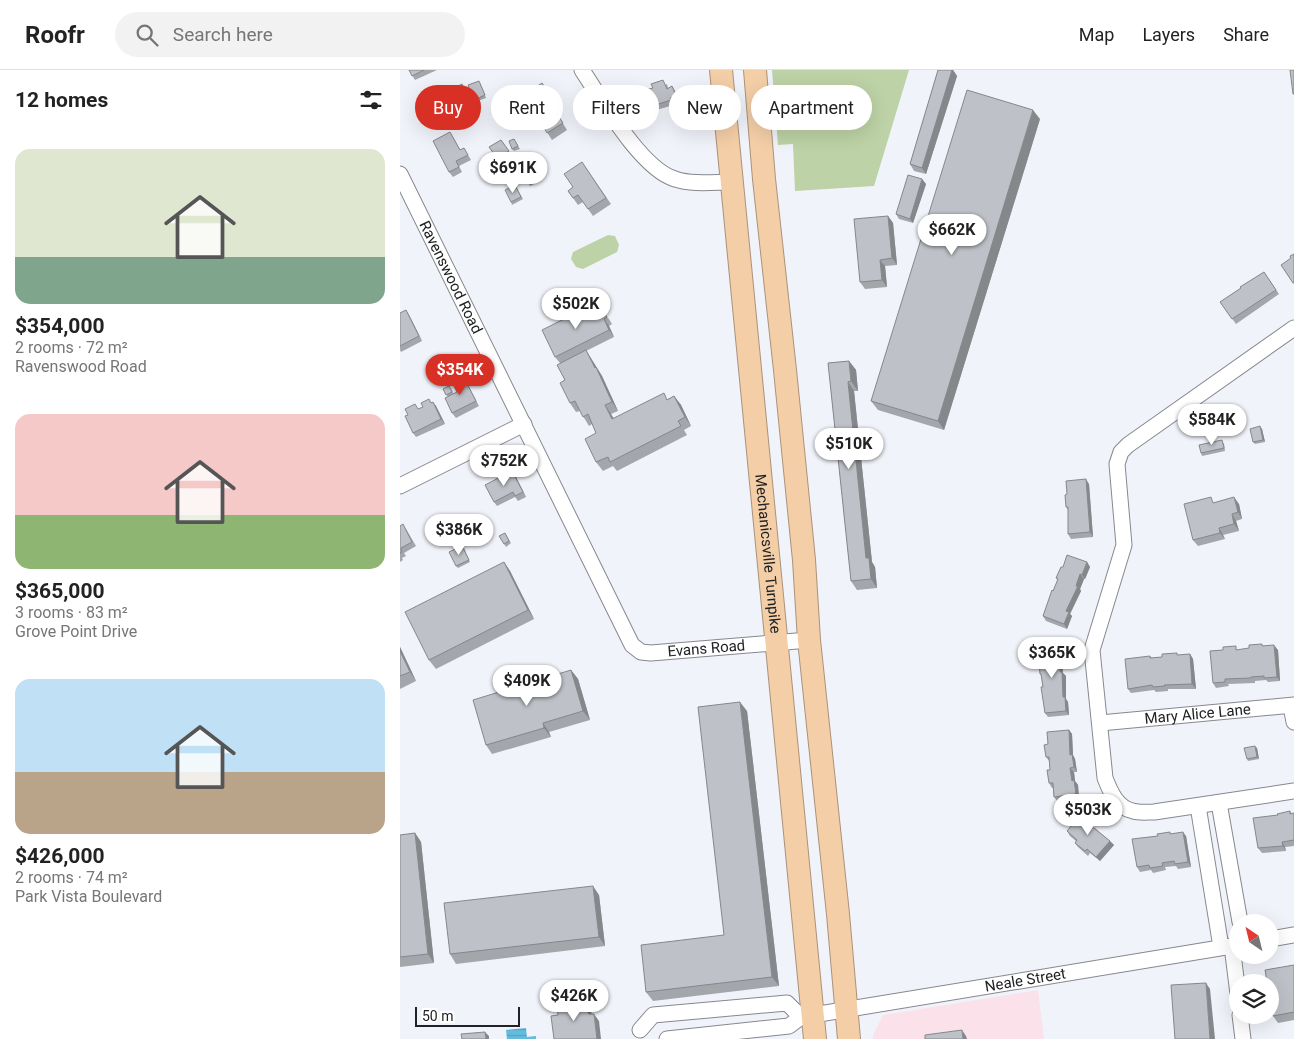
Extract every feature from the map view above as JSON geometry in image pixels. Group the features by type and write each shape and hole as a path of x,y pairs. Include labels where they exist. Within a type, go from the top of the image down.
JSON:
{"highway":[{"name":"Mechanicsville Turnpike","path":"721,70 777,642 807,1016 815,1039"},
{"path":"755,70 764,179 804,560 809,640 827,799 849,1039"},
{"path":"730,157 746,179 751,181 764,179"},
{"path":"733,182 746,188 768,215"}],"street":[{"path":"582,70 635,146 652,166 664,175 676,180 694,182 733,182"},
{"name":"Ravenswood Road","path":"400,174 632,646 636,648"},
{"path":"1294,328 1128,444 1121,452 1116,464 1124,546 1092,650 1105,778 1110,791 1120,805 1132,811 1154,812 1294,791"},
{"path":"400,486 524,424"},
{"name":"Evans Road","path":"636,648 641,652 651,652 809,640"},
{"path":"1293,706 1294,722"},
{"name":"Mary Alice Lane","path":"1100,723 1293,706"},
{"path":"1219,803 1239,914"},
{"path":"1198,806 1229,942"},
{"path":"1279,938 1294,935"},
{"name":"Neale Street","path":"667,1039 788,1026 807,1016 1229,946"},
{"path":"641,1033 653,1015 787,1003 807,1016"},
{"path":"1241,1024 1243,1039"}],"shaded area":[{"path":"1038,990 1044,1039 873,1039 873,1035 883,1015"}],"green space":[{"path":"772,70 909,70 874,186 795,191 793,144 778,145 777,130 872,130 872,85 773,85"},
{"path":"608,235 615,236 619,245 617,252 583,269 576,267 571,259 573,252"}],"water":[{"path":"526,1028 527,1037 536,1036 536,1039 507,1039 506,1030"}],"building":[{"path":"409,70 424,70 412,76"},
{"path":"938,70 952,70 922,168 910,164"},
{"path":"1290,70 1294,70 1294,94 1293,94"},
{"path":"663,80 667,89 669,88 669,101 659,104 659,85 651,84"},
{"path":"479,81 481,85 468,85"},
{"path":"481,86 485,95 481,97"},
{"path":"967,90 1033,110 938,421 871,401"},
{"path":"450,132 460,150 464,148 468,155 456,161 459,167 449,172 433,141"},
{"path":"514,139 518,146 512,149 509,141"},
{"path":"501,140 509,151 497,158 489,147"},
{"path":"507,158 510,163 503,167 500,162"},
{"path":"582,162 606,198 588,209 578,195 573,198 568,191 573,187 564,174"},
{"path":"534,165 540,179 529,184 523,170"},
{"path":"908,175 922,179 910,219 896,214"},
{"path":"515,185 521,197 511,202 505,190"},
{"path":"888,216 892,258 880,260 882,280 860,282 854,219"},
{"path":"1294,254 1294,283 1293,283 1281,265"},
{"path":"1264,272 1276,290 1232,319 1220,302"},
{"path":"596,303 601,314 604,313 607,317 604,319 609,330 555,357 542,330"},
{"path":"406,310 419,336 400,346 400,313"},
{"path":"586,350 612,402 605,405 612,419 664,393 667,400 674,396 685,417 678,421 681,426 610,462 608,457 596,462 585,439 596,433 588,414 583,417 575,401 570,403 560,383 565,380 557,365"},
{"path":"849,361 851,381 848,382 866,558 869,558 871,579 851,581 828,363"},
{"path":"463,376 476,401 452,413 445,398 457,392 452,381"},
{"path":"449,386 452,392 446,395 443,389"},
{"path":"429,399 431,403 433,402 441,419 413,433 405,416 408,415 405,409 415,404 418,409 423,407 421,403"},
{"path":"1260,426 1263,440 1253,442 1250,429"},
{"path":"1222,440 1224,448 1201,453 1199,445"},
{"path":"512,471 523,492 515,496 513,492 494,502 485,485"},
{"path":"1086,479 1090,532 1068,534 1068,507 1066,507 1065,495 1067,494 1066,481"},
{"path":"1211,497 1213,503 1234,497 1238,512 1232,514 1234,524 1219,528 1220,533 1193,540 1184,504"},
{"path":"403,524 412,542 401,548 402,552 400,553 400,526"},
{"path":"505,533 509,541 504,544 499,536"},
{"path":"462,546 469,560 456,566 449,552"},
{"path":"1067,555 1087,562 1082,575 1080,574 1076,586 1078,586 1066,611 1069,612 1064,624 1043,616 1058,579 1056,578 1061,567 1063,567"},
{"path":"504,562 528,610 429,660 405,612"},
{"path":"1262,644 1262,646 1274,645 1277,677 1225,679 1225,682 1213,683 1210,651 1236,646 1236,650 1249,648 1249,645"},
{"path":"1060,645 1060,672 1062,672 1063,697 1065,697 1066,711 1045,713 1041,687 1043,687 1040,674 1039,647"},
{"path":"400,651 410,672 400,676"},
{"path":"1177,653 1177,655 1190,654 1192,684 1153,687 1152,685 1128,689 1125,659 1150,656 1150,658 1162,657 1162,654"},
{"path":"571,670 583,711 543,723 544,728 486,745 473,700"},
{"path":"740,702 772,977 646,992 641,945 724,935 698,707"},
{"path":"1069,730 1070,755 1072,754 1074,767 1070,768 1076,794 1054,797 1053,783 1049,783 1047,770 1050,770 1049,757 1046,757 1044,745 1048,744 1047,732"},
{"path":"1255,746 1257,757 1247,759 1244,748"},
{"path":"1290,811 1290,814 1294,813 1294,840 1282,842 1283,846 1258,848 1253,818 1278,815"},
{"path":"1081,814 1092,824 1090,825 1110,841 1096,857 1087,849 1085,851 1075,843 1077,840 1067,831"},
{"path":"1170,832 1170,834 1183,832 1188,862 1175,864 1174,861 1162,863 1163,866 1150,868 1149,865 1137,867 1132,839 1158,836 1157,834"},
{"path":"415,833 428,954 400,957 400,835"},
{"path":"593,886 599,937 450,954 444,903"},
{"path":"1294,965 1294,1012 1279,1015 1279,974 1266,974 1265,970"},
{"path":"1206,983 1210,1039 1175,1039 1171,985"},
{"path":"586,1000 588,1013 594,1014 597,1039 554,1039 551,1016 558,1015 557,1003"},
{"path":"962,1030 963,1039 925,1039 925,1035"},
{"path":"485,1032 486,1039 462,1039 461,1034"}]}
